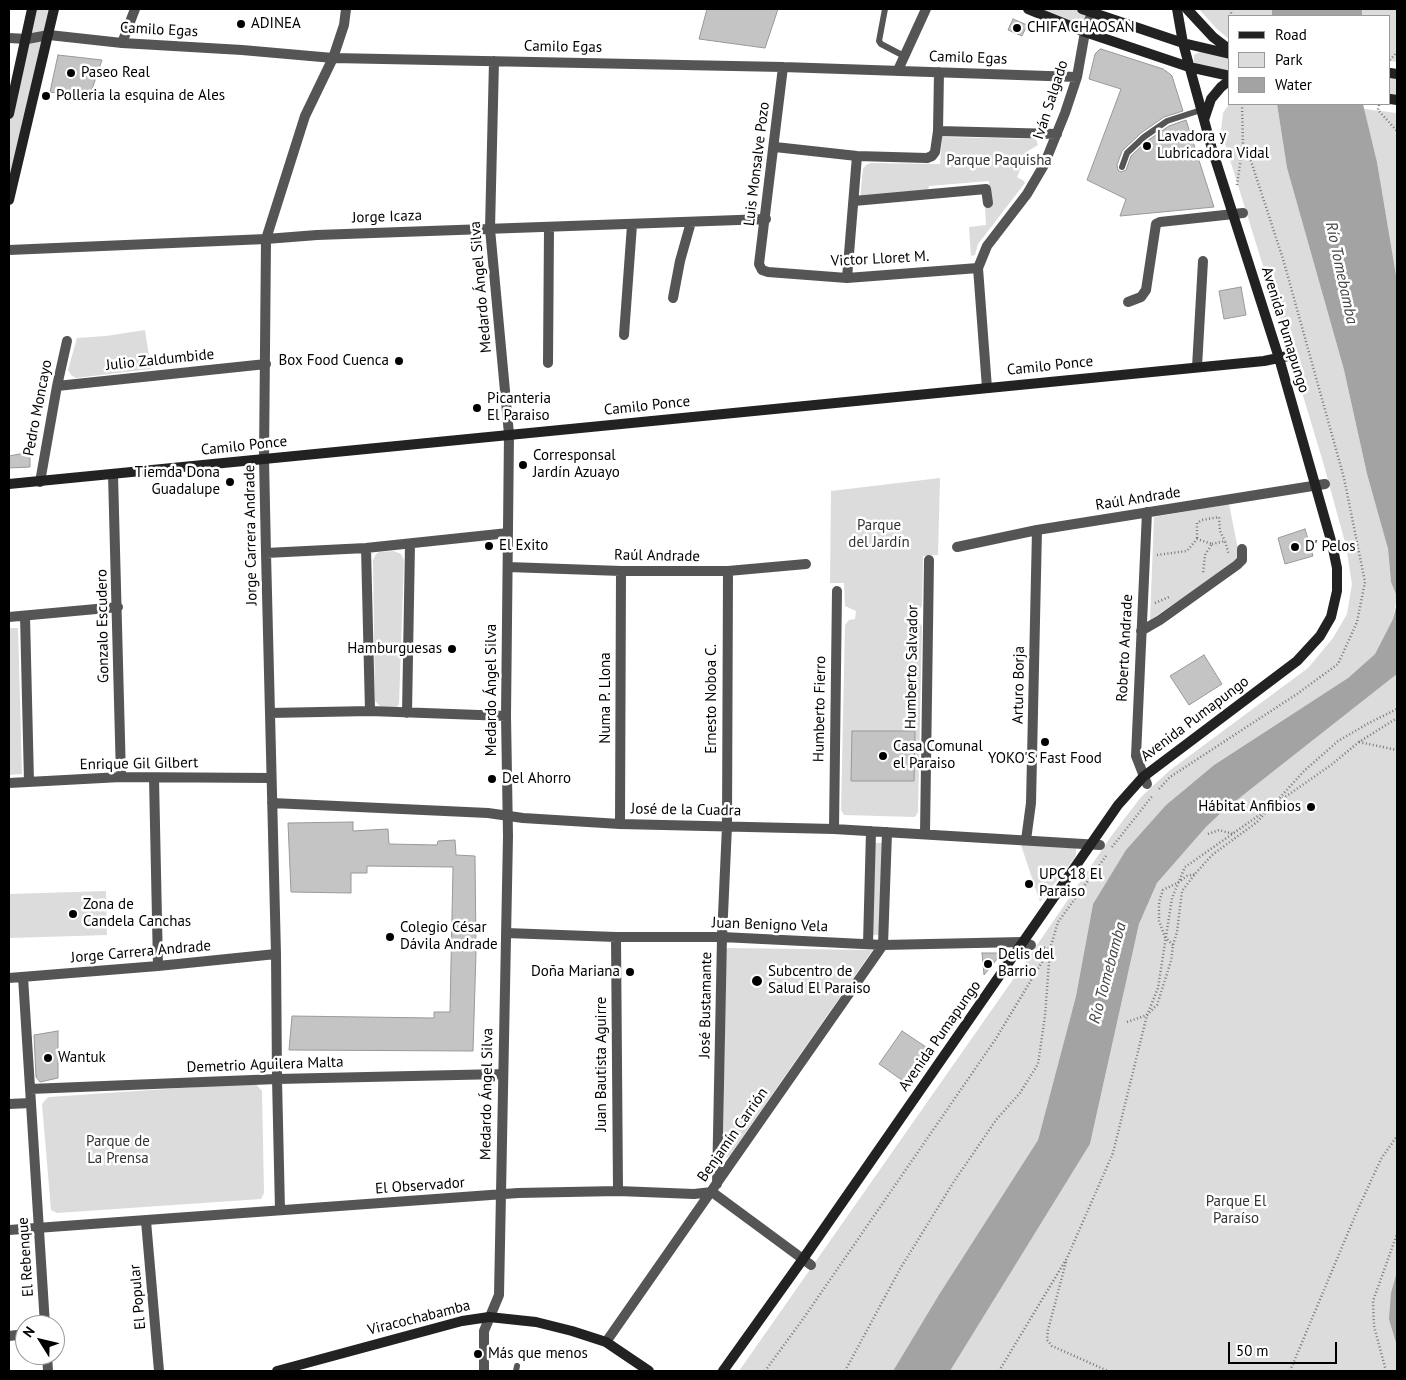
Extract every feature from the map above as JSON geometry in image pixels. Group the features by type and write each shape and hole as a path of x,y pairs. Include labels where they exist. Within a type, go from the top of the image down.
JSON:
{"main road":[{"path":"9,114 32,9"},
{"path":"9,200 54,9"},
{"path":"1028,9 1085,32 1189,67 1228,76"},
{"name":"Avenida Pumapungo","path":"723,1371 807,1262 1095,844 1118,805 1145,780 1297,661 1314,644 1327,626 1338,591 1337,568 1320,485 1284,357 1232,215 1202,115 1183,44 1176,9"},
{"path":"1188,9 1213,37 1228,48"},
{"path":"1087,11 1183,44 1228,54"},
{"path":"1202,115 1211,99 1228,82"},
{"name":"Camilo Ponce","path":"9,484 1284,357"},
{"name":"Viracochabamba","path":"278,1371 462,1321 489,1317 536,1322 606,1342 648,1371"}],"street":[{"path":"122,43 135,9"},
{"name":"Jorge Carrera Andrade","path":"280,1210 264,459 266,239 305,116 333,58 344,25 346,9"},
{"path":"898,70 926,9"},
{"name":"Iván Salgado","path":"987,388 978,268 988,246 1028,194 1044,165 1077,77 1087,11"},
{"name":"Camilo Egas","path":"9,38 49,35 122,43 242,50 333,58 784,67 1077,77"},
{"name":"Medardo Ángel Silva","path":"484,1371 484,1331 499,1295 508,816 506,716 509,434 490,229 494,61"},
{"name":"Luis Monsalve Pozo","path":"760,264 784,67"},
{"path":"775,147 857,156 927,158 932,156 938,131 939,72"},
{"path":"938,131 1057,134"},
{"path":"847,278 857,156"},
{"path":"854,201 986,189 988,203"},
{"path":"1128,302 1141,297 1146,290 1156,224 1243,213"},
{"name":"Jorge Icaza","path":"9,250 266,239 317,235 766,219"},
{"path":"673,298 680,261 691,222"},
{"path":"624,335 632,225"},
{"path":"548,363 549,228"},
{"path":"1197,367 1203,262"},
{"name":"Victor Lloret M.","path":"760,264 762,270 768,272 847,278 978,268"},
{"name":"Pedro Moncayo","path":"40,482 56,386 67,341"},
{"name":"Julio Zaldumbide","path":"56,386 266,364"},
{"name":"Gonzalo Escudero","path":"113,474 121,777"},
{"name":"Raúl Andrade","path":"957,547 1037,530 1320,485"},
{"name":"Roberto Andrade","path":"1145,780 1136,756 1147,512"},
{"name":"Arturo Borja","path":"1026,840 1031,803 1037,530"},
{"path":"266,553 366,548 508,533"},
{"path":"407,713 410,544"},
{"path":"366,548 370,711"},
{"path":"1141,631 1160,620 1237,565 1242,560 1242,549"},
{"name":"Humberto Salvador","path":"925,834 929,560"},
{"name":"Raúl Andrade","path":"508,567 728,572 806,564"},
{"name":"Numa P. Llona","path":"620,824 621,571"},
{"name":"Ernesto Noboa C.","path":"727,826 728,572"},
{"name":"Humberto Fierro","path":"834,829 836,590"},
{"path":"9,617 118,607"},
{"path":"25,616 29,782"},
{"path":"270,712 370,711 506,716"},
{"name":"Enrique Gil Gilbert","path":"9,783 121,777 271,778"},
{"path":"154,778 158,966"},
{"name":"José de la Cuadra","path":"272,803 488,813 620,824 834,829 1095,844"},
{"name":"José Bustamante","path":"715,1188 727,826"},
{"path":"868,944 872,831"},
{"path":"883,945 887,832"},
{"name":"Juan Benigno Vela","path":"506,933 616,937 722,937 883,945 1027,943"},
{"name":"Juan Bautista Aguirre","path":"616,937 618,1191"},
{"name":"Benjamín Carrión","path":"606,1342 883,945"},
{"name":"Jorge Carrera Andrade","path":"9,978 276,954"},
{"name":"El Rebenque","path":"23,977 44,1315"},
{"name":"Demetrio Aguilera Malta","path":"30,1089 277,1079 502,1074"},
{"path":"9,1104 31,1103"},
{"path":"715,1188 807,1262"},
{"name":"El Observador","path":"9,1230 501,1196 518,1193 618,1191 694,1194 715,1188"},
{"name":"El Popular","path":"146,1221 159,1371"}],"lane":[{"path":"885,9 879,40 880,44 904,56"},
{"path":"1122,167 1127,153 1144,137 1167,121 1202,115"}],"path":[{"path":"845,1371 900,1269 948,1190 996,1120 1020,1093 1038,1064 1045,1016 1050,949 1058,922 1154,793 1170,777 1338,664 1357,622 1365,582 1344,478 1282,259 1251,161 1243,144 1242,105"},
{"path":"1379,105 1378,110 1397,131"},
{"path":"1145,556 1187,550 1196,539 1197,523 1202,520 1219,517 1220,532 1225,541 1230,559"},
{"path":"1196,539 1212,544 1225,541"},
{"path":"1203,574 1205,555 1212,544"},
{"path":"1143,608 1176,594"},
{"path":"1272,806 1304,771 1338,740 1397,709"},
{"path":"1127,1022 1147,1015 1157,1005 1171,961 1182,891 1194,874 1212,855 1272,806 1331,765 1359,742 1397,718"},
{"path":"1359,742 1397,750"},
{"path":"1208,834 1219,830 1235,836"},
{"path":"999,1371 1067,1258 1113,1153 1147,1015 1158,988 1172,898 1185,867 1235,836"},
{"path":"1173,945 1165,937 1159,921 1159,902 1163,890 1194,874"},
{"path":"1027,943 1050,949"},
{"path":"764,1371 803,1319 995,1040 1050,949"},
{"path":"1290,1371 1381,1158 1397,1136"},
{"path":"1386,1371 1374,1326 1374,1301 1397,1234"},
{"path":"1067,1258 1047,1340 1052,1346 1108,1371"}],"green space":[{"path":"34,9 52,9 48,32 29,36"},
{"path":"1028,9 1082,9 1092,13 1085,32"},
{"path":"1199,9 1272,9 1272,15 1228,15 1228,38"},
{"path":"1362,9 1397,9 1397,62 1391,61 1391,15 1362,15"},
{"path":"45,37 9,184 9,124 29,41"},
{"path":"1200,52 1228,57 1228,73 1198,66 1194,62 1194,55"},
{"path":"1391,78 1397,78 1397,96 1391,95"},
{"path":"1229,105 1277,105 1287,168 1344,370 1367,474 1388,549 1391,582 1397,597 1393,619 1375,654 1348,678 1214,765 1166,805 1126,851 1093,904 1076,996 1038,1140 940,1293 893,1371 739,1371 1112,835 1141,797 1169,771 1308,668 1333,638 1347,614 1352,584 1346,546 1323,462 1221,131 1223,113"},
{"path":"1364,109 1397,113 1397,281 1377,162"},
{"name":"Parque Paquisha","path":"942,137 1036,139 1038,145 1028,151 1017,177 1025,183 978,244 975,255 971,256 969,227 986,225 985,206 990,205 989,181 929,186 927,194 860,198 863,169 866,165 870,163 940,164"},
{"path":"145,330 151,369 76,378 68,370 77,338"},
{"name":"Parque del Jardín","path":"940,478 938,555 923,556 922,606 919,610 912,611 911,620 918,622 922,626 918,812 915,817 844,815 841,810 845,625 849,620 855,619 856,611 845,606 844,583 830,583 831,491"},
{"path":"1229,504 1240,559 1150,620 1154,517"},
{"path":"394,551 401,554 404,560 399,704 397,707 382,708 375,701 373,560 379,552"},
{"path":"9,628 18,628 22,774 9,775"},
{"name":"Parque El Paraíso","path":"1397,674 1397,1371 950,1371 1090,1144 1139,924 1157,883 1206,827 1223,811"},
{"path":"1020,842 1076,848 1074,859 1040,902"},
{"path":"871,843 887,843 884,935 868,935"},
{"name":"Zona de Candela Canchas","path":"106,891 107,935 9,938 9,894"},
{"path":"728,948 872,951 730,1155 726,1158 723,1155 726,950"},
{"name":"Parque de La Prensa","path":"255,1083 262,1091 264,1193 261,1199 57,1213 51,1210 42,1104 49,1097"}],"water":[{"path":"1272,9 1362,9 1362,15 1272,15"},
{"name":"Río Tomebamba","path":"1277,105 1363,105 1377,162 1397,281 1397,597 1391,582 1388,549 1367,474 1344,370 1287,168"},
{"name":"Río Tomebamba","path":"1397,603 1397,674 1223,811 1206,827 1157,883 1139,924 1090,1144 950,1371 893,1371 940,1293 1038,1140 1076,996 1093,904 1126,850 1166,805 1214,765 1348,678 1375,654 1393,619"},
{"path":"1397,1272 1397,1346 1389,1319 1391,1293"}],"building":[{"path":"707,9 778,9 765,48 699,39"},
{"name":"CHIFA CHAOSAN","path":"1013,19 1027,25 1022,36 1008,30"},
{"name":"Lavadora y Lubricadora Vidal","path":"1101,49 1163,69 1170,74 1183,111 1164,117 1141,133 1122,151 1117,165 1118,170 1121,172 1126,170 1131,156 1147,141 1169,126 1186,120 1214,207 1120,216 1126,199 1087,180 1121,89 1089,79 1095,54"},
{"path":"58,55 102,60 89,98 50,92"},
{"path":"1241,287 1246,315 1224,319 1219,291"},
{"path":"30,452 30,467 9,468 9,456"},
{"name":"D' Pelos","path":"1305,529 1313,556 1285,564 1278,538"},
{"path":"1204,655 1222,684 1189,705 1170,676"},
{"name":"Casa Comunal el Paraiso","path":"852,731 915,731 914,781 851,781"},
{"path":"353,822 353,831 388,829 389,844 437,845 438,841 455,840 456,855 475,856 476,952 473,1051 289,1050 292,1016 434,1018 434,1012 450,1012 453,867 367,866 367,873 351,873 351,893 291,892 288,823"},
{"name":"Delis del Barrio","path":"982,953 1002,953 984,975"},
{"path":"58,1031 58,1078 40,1082 36,1077 34,1035"},
{"path":"902,1031 929,1049 906,1083 879,1064"}],"place":[{"name":"ADINEA","path":"241,24"},
{"name":"CHIFA CHAOSAN","path":"1017,28"},
{"name":"Paseo Real","path":"71,73"},
{"name":"Polleria la esquina de Ales","path":"46,96"},
{"name":"Lavadora y Lubricadora Vidal","path":"1147,146"},
{"name":"Box Food Cuenca","path":"399,361"},
{"name":"Picanteria El Paraiso","path":"477,408"},
{"name":"Corresponsal Jardín Azuayo","path":"523,465"},
{"name":"Tiemda Dona Guadalupe","path":"230,482"},
{"name":"El Exito","path":"489,546"},
{"name":"D' Pelos","path":"1295,547"},
{"name":"Hamburguesas","path":"452,649"},
{"name":"YOKO'S Fast Food","path":"1045,742"},
{"name":"Casa Comunal el Paraiso","path":"883,756"},
{"name":"Del Ahorro","path":"492,779"},
{"name":"Hábitat Anfibios","path":"1311,807"},
{"name":"UPC 18 El Paraiso","path":"1029,884"},
{"name":"Zona de Candela Canchas","path":"73,914"},
{"name":"Colegio César Dávila Andrade","path":"390,937"},
{"name":"Delis del Barrio","path":"988,964"},
{"name":"Doña Mariana","path":"630,972"},
{"name":"Subcentro de Salud El Paraiso","path":"757,981"},
{"name":"Wantuk","path":"48,1058"},
{"name":"Más que menos","path":"478,1354"}]}
